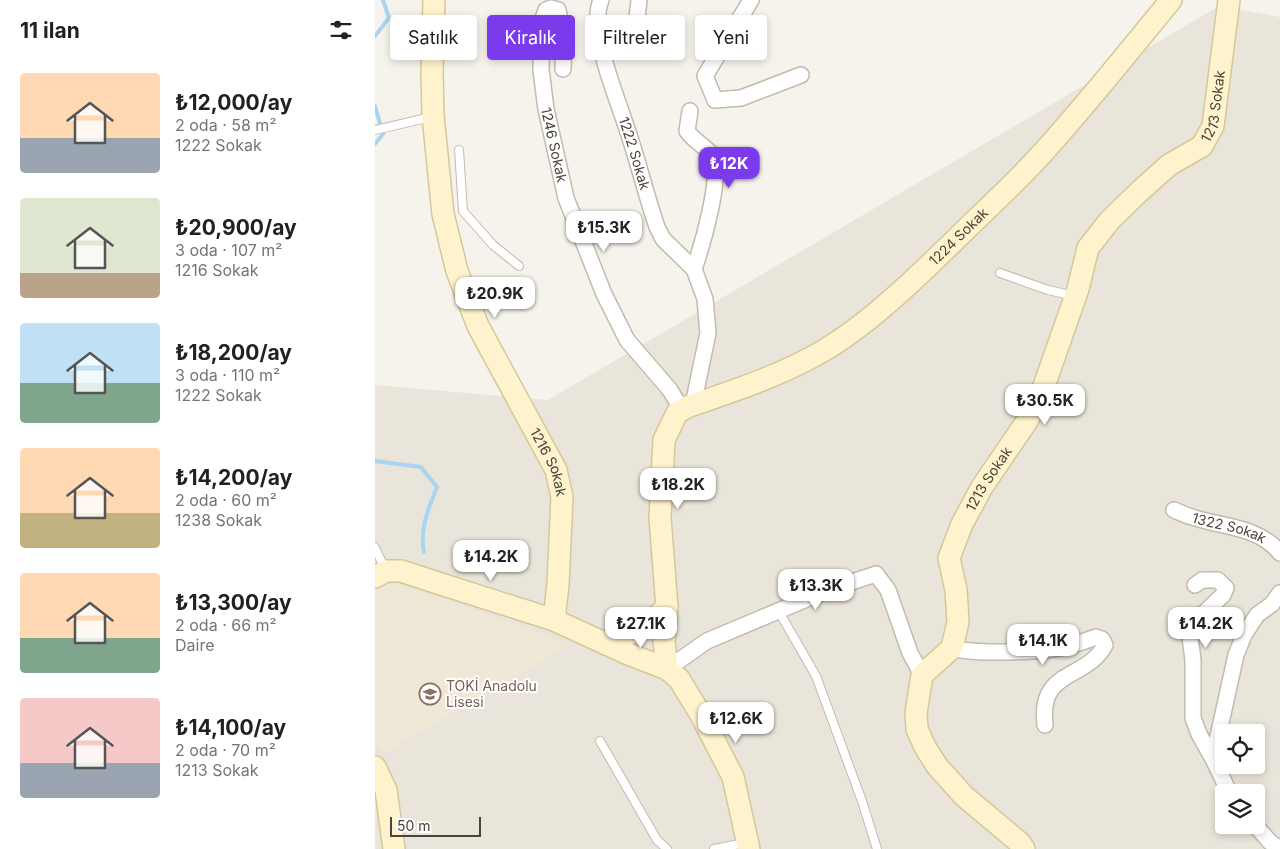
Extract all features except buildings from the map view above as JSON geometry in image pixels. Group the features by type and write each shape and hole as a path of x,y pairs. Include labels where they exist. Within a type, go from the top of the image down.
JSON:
{"street":[{"name":"1216 Sokak","path":"434,0 433,116 453,212 457,271 478,326 556,470 562,497 558,584 554,620"},
{"name":"1222 Sokak","path":"601,0 597,9 599,36 611,83 657,227 663,239 694,269 705,299 708,317 708,333 687,407 677,413 663,440 660,518 667,608 664,641 667,669"},
{"path":"637,15 639,0"},
{"path":"751,0 705,76 715,100 741,98 801,75"},
{"name":"1224 Sokak","path":"687,407 757,383 788,369 823,351 854,331 925,269 1046,150 1171,0"},
{"name":"1213 Sokak","path":"952,648 958,622 956,590 949,558 961,524 982,487 1027,422 1045,386 1076,296 1088,248 1110,220 1169,165 1202,146 1213,126 1229,0"},
{"name":"1246 Sokak","path":"563,69 564,40 558,10 551,8 546,10 542,21 541,70 546,109 566,198 604,294 627,340 687,407"},
{"path":"690,110 687,131 693,140 713,156 716,168 709,214 694,269"},
{"name":"1322 Sokak","path":"1173,510 1249,532 1265,539 1280,553"},
{"path":"381,574 401,571 554,620 605,644 667,669 679,679 701,715 733,777 748,846"},
{"path":"667,669 707,641 828,590 876,574 888,590 910,653 922,675"},
{"path":"1195,585 1202,580 1218,580 1226,588 1223,595 1198,619 1191,629 1190,637 1193,660 1193,718 1199,734 1225,784"},
{"path":"1213,759 1236,655 1244,635 1257,615 1273,604 1280,593"},
{"path":"605,644 633,633 657,618 667,608"},
{"path":"1024,849 1020,843 964,796 937,766 925,748 917,729 915,713 922,675 952,648 966,652 1039,652 1068,646 1096,636 1102,639 1105,646 1100,654 1057,683 1047,694 1043,711 1045,725"},
{"path":"375,767 386,790 394,849"},
{"path":"1263,834 1280,849"}],"lane":[{"path":"375,130 433,116"},
{"path":"459,150 453,212 519,266"},
{"path":"1000,273 1048,290 1076,296"},
{"path":"375,548 381,574"},
{"path":"778,610 816,676 862,801 877,849"},
{"path":"600,741 657,840 667,849"},
{"path":"714,849 748,846"}],"shaded area":[{"path":"1219,6 1280,17 1280,849 375,849 375,385 548,400"},
{"name":"TOKİ Anadolu Lisesi","path":"382,578 570,644 384,753 375,744 375,586"}],"waterway":[{"path":"375,36 389,18 383,0"},
{"path":"375,106 383,134 375,144"},
{"path":"375,461 421,467 437,487 424,527 424,552"}],"place":[{"name":"TOKİ Anadolu Lisesi","path":"430,694"}]}
